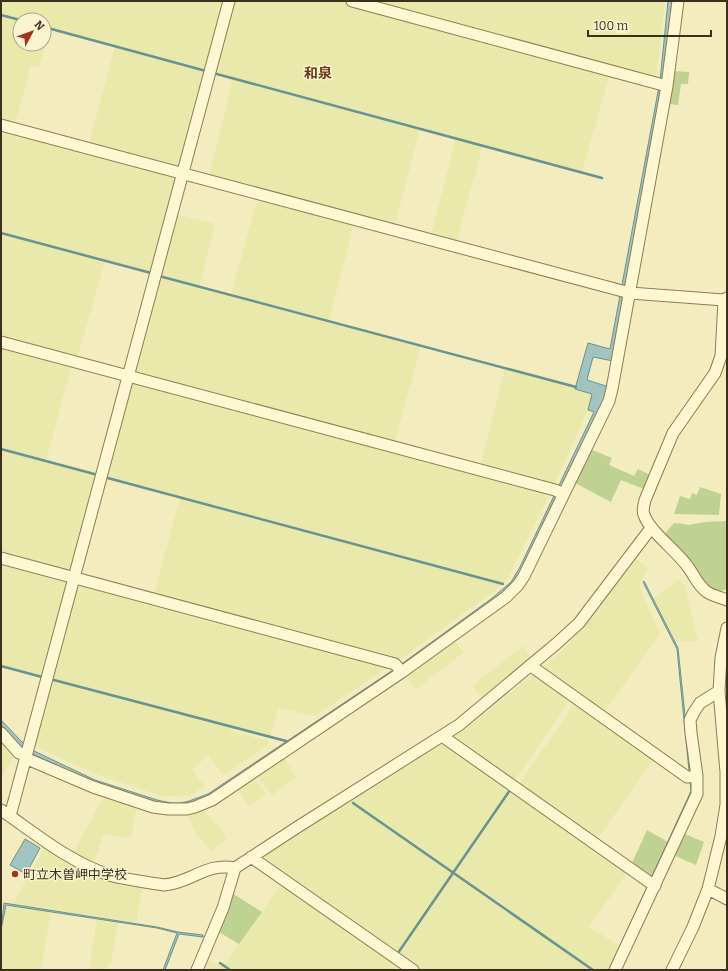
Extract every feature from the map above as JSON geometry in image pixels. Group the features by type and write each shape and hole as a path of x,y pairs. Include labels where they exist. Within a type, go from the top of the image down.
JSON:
{"street":[{"path":"229,1 26,753 6,813 57,849 78,861 109,875 170,885 206,870 228,866 235,868"},
{"path":"352,1 663,85"},
{"path":"1,733 20,753 26,753 93,787 154,807 178,810 195,807 212,800 512,592 524,576 559,492 609,401 625,292 678,1"},
{"path":"1,124 625,292 726,299 721,356 715,373 673,433 645,500 643,514 651,528 670,545 688,566 701,586 712,595 727,600"},
{"path":"1,342 559,492"},
{"path":"197,970 223,908 235,868 459,725 531,666 579,623 651,528"},
{"path":"1,558 399,669"},
{"path":"672,970 693,927 708,889 721,836 726,805 726,772 719,691 721,658 727,628"},
{"path":"531,666 692,777"},
{"path":"616,970 652,883 697,794 692,777 690,720 700,703 719,691"},
{"path":"442,736 652,883"},
{"path":"251,857 413,970"},
{"path":"708,889 727,899"}],"green space":[{"path":"1,1 225,1 179,168 89,144 115,46 52,30 52,12 12,12 12,52 43,52 39,67 31,65 15,124 1,120"},
{"path":"232,1 343,1 610,73 582,172 483,145 456,242 431,235 456,138 420,128 395,225 209,176 233,78 213,73"},
{"path":"360,1 665,1 656,80"},
{"path":"673,71 689,72 688,84 681,84 678,105 669,104"},
{"path":"1,129 176,176 177,179 151,273 105,261 77,358 1,339"},
{"path":"258,197 354,223 329,321 421,345 394,445 133,372 176,214 215,224 199,286 231,295"},
{"path":"1,344 72,363 46,461 98,475 72,571 69,573 1,555"},
{"path":"505,368 576,387 575,389 593,394 588,410 553,487 480,467"},
{"path":"131,380 551,491 507,580 500,587 401,659 394,660 154,596 180,497 104,477"},
{"path":"590,449 612,458 609,465 634,476 638,469 650,475 644,489 621,480 611,502 573,482"},
{"path":"700,487 721,494 719,515 674,514 680,496 690,499 692,493 697,495"},
{"path":"727,521 727,589 717,592 710,590 664,535 674,523 688,525"},
{"path":"635,558 648,568 639,586 660,634 603,714 547,675 542,667 562,651 583,628"},
{"path":"1,561 69,580 42,677 1,666"},
{"path":"680,579 685,586 698,641 675,642 653,598"},
{"path":"79,582 391,665 315,716 278,708 270,737 231,727 230,731 268,741 268,745 223,775 208,755 192,770 205,787 189,795 159,795 98,775 49,753 31,743 75,586 78,586"},
{"path":"454,640 464,652 416,689 404,674"},
{"path":"523,646 532,658 483,699 472,686"},
{"path":"533,674 570,700 512,784 455,740 454,737 465,730"},
{"path":"575,703 654,759 596,841 517,787"},
{"path":"1,739 15,754 1,778"},
{"path":"444,742 628,871 589,927 620,946 609,970 419,970 260,859"},
{"path":"283,756 296,777 272,795 256,774"},
{"path":"249,778 255,779 266,794 250,807 236,788"},
{"path":"105,795 134,805 136,808 131,839 104,833 94,864 73,853"},
{"path":"203,809 226,836 226,839 211,851 195,832 187,814"},
{"path":"647,830 668,842 651,878 631,865"},
{"path":"683,833 704,842 696,865 673,855"},
{"path":"46,845 143,886 136,923 13,904"},
{"path":"281,885 405,970 201,970 204,963 210,960 214,963 224,965"},
{"path":"232,893 262,912 239,944 217,931"},
{"path":"5,905 51,912 41,970 1,970 1,930"},
{"path":"97,919 118,922 111,964 108,963 107,970 89,970"}],"water":[{"path":"668,1 672,1 663,82 613,361 593,357 587,380 609,387 606,399 519,575 510,587 398,670 201,800 182,805 157,803 94,782 30,753 22,747 1,725 1,720 24,744 32,750 95,780 157,800 171,803 189,801 208,794 396,668 491,599 511,582 520,567 594,412 588,410 592,394 575,389 588,343 610,349 660,81"},
{"path":"644,581 678,648 693,792 609,970 691,791 677,649 643,582"},
{"path":"25,839 40,848 26,874 10,865"},
{"path":"4,903 157,927 178,932 203,935 203,937 179,934 165,970 163,970 177,933 157,928 6,905 1,930"}],"waterway":[{"path":"1,15 12,18"},
{"path":"52,29 206,71"},
{"path":"213,73 602,178"},
{"path":"1,233 151,273"},
{"path":"159,276 576,387"},
{"path":"1,449 98,475"},
{"path":"104,477 503,584"},
{"path":"1,666 42,677"},
{"path":"50,679 286,741"},
{"path":"398,953 510,790"},
{"path":"353,803 593,970"},
{"path":"220,963 230,970"}],"place":[{"name":"町立木曽岬中学校","path":"15,874"}],"district":[{"name":"和泉","path":"318,73"}]}
